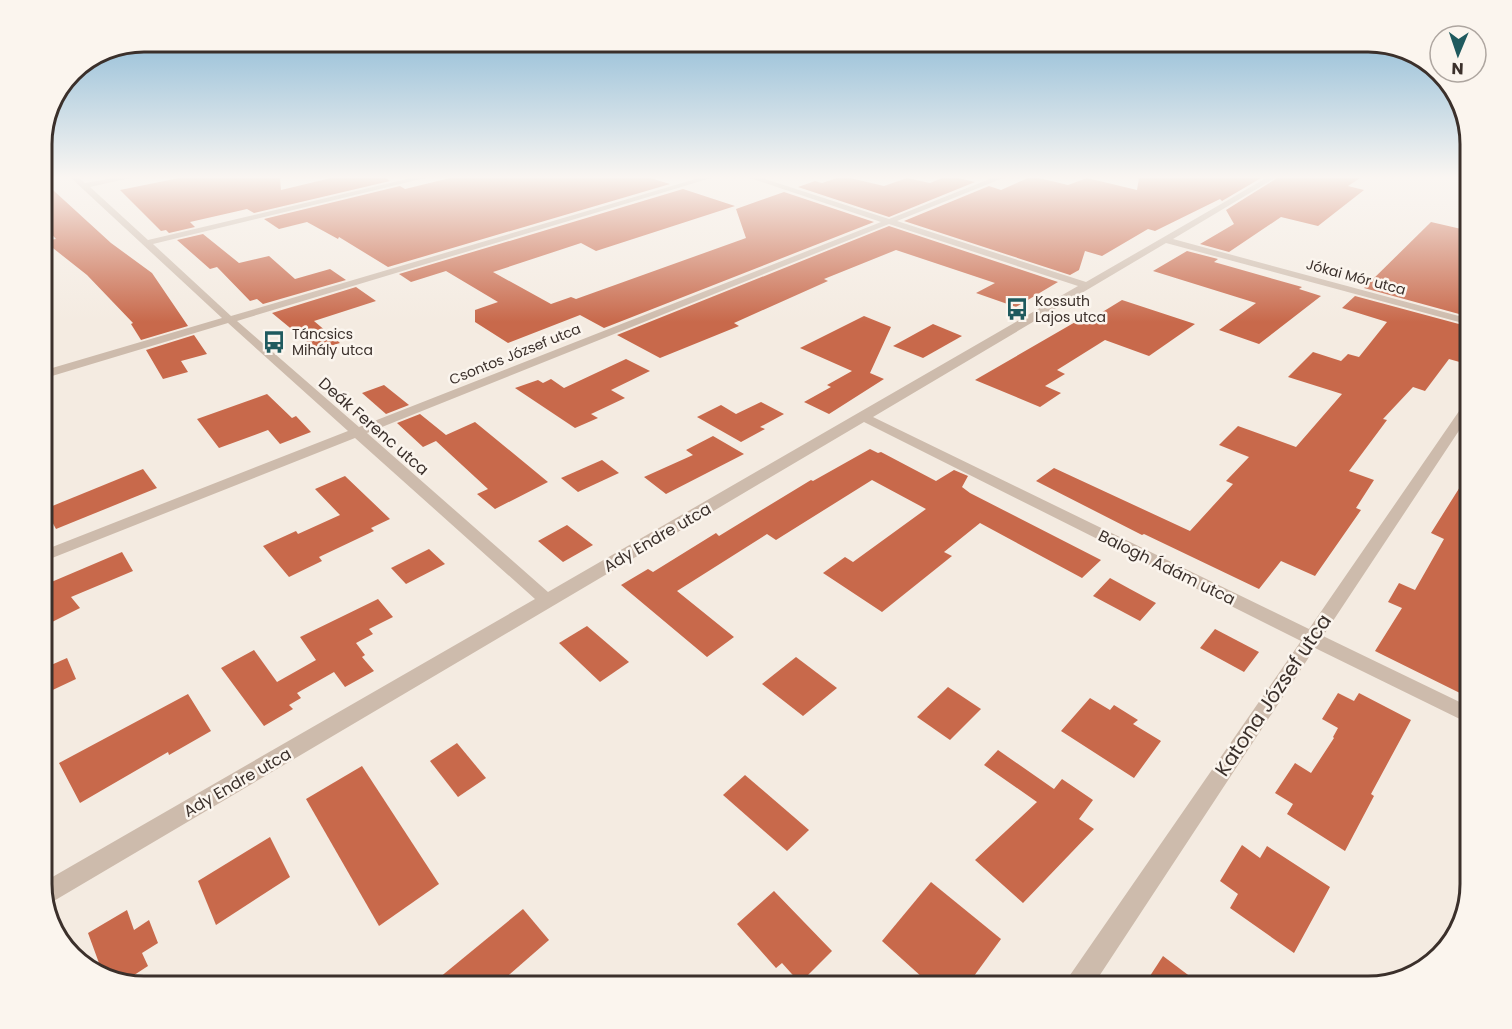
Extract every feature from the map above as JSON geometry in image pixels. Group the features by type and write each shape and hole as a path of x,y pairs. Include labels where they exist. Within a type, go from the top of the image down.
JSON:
{"street":[{"name":"Deák Ferenc utca","path":"128,226 547,600"},
{"path":"147,243 219,226"},
{"path":"53,372 545,226"},
{"name":"Csontos József utca","path":"53,553 879,226"},
{"path":"902,226 1089,286"},
{"name":"Ady Endre utca","path":"53,890 1189,226"},
{"name":"Jókai Mór utca","path":"1165,240 1460,319"},
{"name":"Balogh Ádám utca","path":"863,417 1460,711"},
{"name":"Katona József utca","path":"1084,976 1460,419"}],"building":[{"path":"53,226 92,226 111,243 152,273 188,326 141,340 131,324 133,323 87,275 53,248 53,240 56,239 53,236"},
{"path":"156,226 195,227 169,233 166,230 161,231"},
{"path":"275,226 291,226 279,229"},
{"path":"314,226 527,226 388,267 339,237 338,239"},
{"path":"559,226 673,226 596,251 581,243 493,272 551,304 571,297 576,299 746,238 742,226 864,226 604,328 580,315 508,343 475,322 475,310 498,302 446,271 411,282 399,274"},
{"path":"889,226 1058,282 1016,307 976,293 995,283 896,250 824,279 828,281 734,323 739,326 660,358 617,335"},
{"path":"919,226 1165,226 1155,231 1148,229 1102,256 1085,251 1079,270 1070,275"},
{"path":"1231,226 1268,226 1229,252 1200,244"},
{"path":"1427,226 1460,229 1460,314 1364,288"},
{"path":"203,234 239,263 269,256 295,279 330,269 346,280 263,304 257,299 250,301 217,267 210,269 177,240"},
{"path":"1187,251 1218,259 1214,262 1302,287 1299,289 1321,296 1259,344 1219,330 1256,303 1153,271"},
{"path":"356,287 376,301 314,321 340,343 317,350 272,313"},
{"path":"1355,296 1460,324 1460,362 1449,359 1425,391 1413,387 1383,419 1387,420 1349,471 1374,480 1356,508 1361,510 1315,576 1281,561 1259,589 1142,535 1036,481 1054,468 1190,531 1233,484 1226,481 1249,457 1219,445 1238,426 1296,447 1342,394 1288,377 1313,352 1341,361 1348,354 1359,357 1387,322 1342,308"},
{"path":"1122,300 1195,324 1149,356 1105,340 1057,370 1065,374 1045,386 1061,393 1040,407 975,380 1084,317 1091,319"},
{"path":"864,316 891,327 870,373 884,379 829,414 804,402 831,387 827,385 852,371 800,348"},
{"path":"933,324 962,336 923,358 893,346"},
{"path":"194,335 207,354 181,361 188,372 163,379 146,350"},
{"path":"626,359 650,371 611,390 625,398 591,414 598,418 575,428 515,388 538,380 543,383 551,379 564,388"},
{"path":"384,385 409,405 386,414 362,393"},
{"path":"267,394 292,418 296,416 311,432 280,444 268,430 219,448 197,419"},
{"path":"761,402 784,414 760,427 765,429 741,442 697,417 721,405 736,414"},
{"path":"420,414 446,435 475,422 548,482 495,509 477,494 488,489 436,441 423,447 397,423"},
{"path":"713,436 744,454 666,494 644,477 693,455 686,450"},
{"path":"870,449 881,452 936,481 954,470 968,476 962,487 970,493 1101,560 1082,578 980,523 944,552 952,556 882,612 823,573 845,557 853,562 926,509 872,480 776,540 767,534 677,591 734,637 707,657 621,585 648,569 653,572 716,533 719,536 811,480 813,481"},
{"path":"602,460 619,473 578,492 561,478"},
{"path":"143,469 157,488 56,529 53,524 53,506"},
{"path":"345,476 390,519 371,528 374,531 319,557 322,561 289,577 263,546 296,531 298,534 340,515 315,489"},
{"path":"1460,487 1460,693 1375,651 1402,608 1388,602 1399,583 1415,590 1444,539 1431,533"},
{"path":"567,525 593,545 563,562 538,541"},
{"path":"429,549 445,564 406,584 391,568"},
{"path":"122,552 133,571 71,597 80,608 53,622 53,581"},
{"path":"1110,578 1156,603 1140,621 1093,596"},
{"path":"378,599 393,617 369,629 373,634 356,643 365,655 362,657 374,671 345,687 334,672 297,693 301,698 289,705 293,709 264,726 221,668 254,650 277,682 316,660 300,637"},
{"path":"587,626 629,662 600,682 559,643"},
{"path":"1215,629 1259,652 1244,672 1200,648"},
{"path":"796,657 837,688 803,716 762,684"},
{"path":"67,658 76,679 53,690 53,664"},
{"path":"948,687 981,709 950,740 917,717"},
{"path":"1338,693 1354,701 1359,693 1411,720 1371,794 1374,796 1345,851 1287,814 1293,804 1275,793 1295,763 1311,773 1334,738 1338,728 1322,719"},
{"path":"188,694 211,731 169,755 168,752 80,803 59,763"},
{"path":"1090,698 1110,710 1114,705 1138,720 1133,724 1161,741 1134,778 1061,731"},
{"path":"457,743 486,778 458,797 430,761"},
{"path":"998,750 1054,789 1062,779 1093,800 1079,819 1094,829 1023,903 975,860 1037,802 984,765"},
{"path":"362,766 439,884 379,926 306,799"},
{"path":"745,775 809,830 787,851 723,795"},
{"path":"270,837 290,877 216,925 198,881"},
{"path":"1242,845 1260,858 1267,846 1330,887 1294,953 1230,908 1238,894 1220,881"},
{"path":"931,882 1001,939 974,976 921,976 882,941"},
{"path":"774,891 832,951 807,976 794,976 782,963 776,968 737,924"},
{"path":"523,909 549,940 508,976 441,976"},
{"path":"127,910 134,930 149,920 158,943 142,953 148,966 133,976 115,972 99,964 88,933"},
{"path":"1163,956 1189,976 1150,976"}],"place":[{"name":"Kossuth Lajos utca","path":"1017,309"},
{"name":"Táncsics Mihály utca","path":"274,342"}]}
